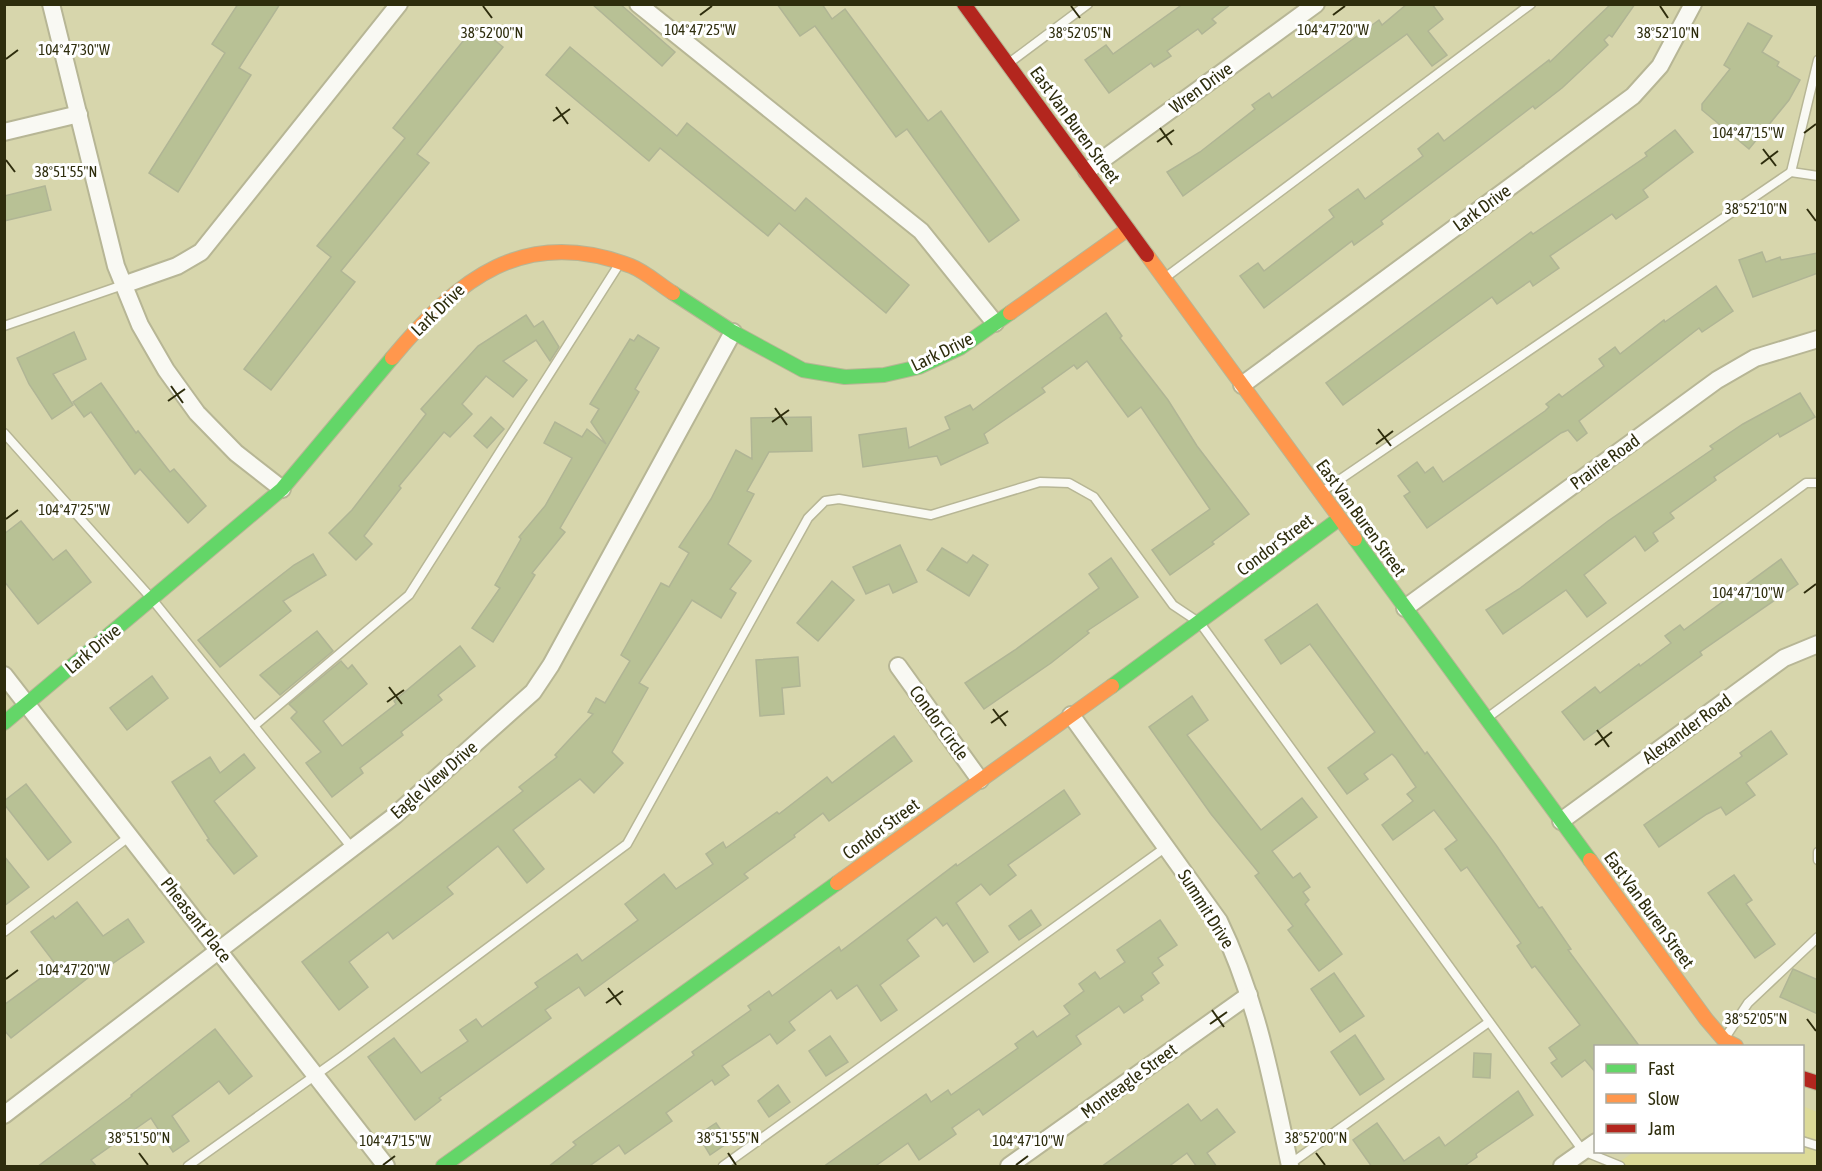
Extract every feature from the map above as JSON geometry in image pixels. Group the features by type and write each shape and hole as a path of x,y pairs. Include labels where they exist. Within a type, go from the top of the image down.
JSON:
{"street":[{"path":"51,4 116,266 123,285 151,343 197,413 237,453 282,489"},
{"path":"123,285 177,266 201,252 399,4"},
{"path":"638,4 921,231 995,323"},
{"name":"East Van Buren Street","path":"964,4 1726,1044"},
{"name":"Wren Drive","path":"1087,171 1316,4"},
{"name":"Lark Drive","path":"1242,385 1633,96 1660,66 1693,4"},
{"path":"4,132 78,114"},
{"name":"Lark Drive","path":"4,723 282,489 425,319 467,282 504,262 543,253 589,254 620,263 633,267 734,332 803,370 845,377 884,375 919,367 960,348 1128,229"},
{"name":"Eagle View Drive","path":"4,1115 393,817 533,692 557,655 734,332"},
{"name":"Prairie Road","path":"1405,608 1716,380 1755,358 1818,339"},
{"name":"Condor Street","path":"442,1167 1200,623 1340,519"},
{"name":"Alexander Road","path":"1562,820 1784,658 1818,644"},
{"name":"Condor Circle","path":"898,666 980,780"},
{"name":"Pheasant Place","path":"4,675 386,1167"},
{"name":"Summit Drive","path":"1071,715 1219,921 1236,955 1267,1055 1289,1166"},
{"name":"Monteagle Street","path":"1009,1167 1249,995"},
{"path":"1562,1167 1589,1146"}],"lane":[{"path":"1007,64 1088,4"},
{"path":"1164,278 1531,4"},
{"path":"1320,492 1791,172 1818,60"},
{"path":"1791,172 1818,176"},
{"path":"254,726 409,595 620,263"},
{"path":"4,326 123,285"},
{"path":"4,433 152,599 352,848"},
{"path":"188,1167 315,1076 627,844 808,518 825,501 839,499 931,515 1040,482 1069,483 1094,497 1173,605 1200,623 1489,1022 1589,1146"},
{"path":"1486,718 1806,483 1818,483"},
{"path":"4,932 130,836"},
{"path":"723,1167 1166,847"},
{"path":"1818,852 1818,860"},
{"path":"1726,1044 1748,1003 1818,937"},
{"path":"1289,1166 1489,1022"},
{"path":"1599,1153 1620,1167"}],"shaded area":[{"path":"1804,1106 1817,1112 1817,1166 1613,1166 1632,1153 1804,1153"}],"building":[{"path":"238,4 280,4 239,68 251,75 178,192 149,173 225,53 212,44"},
{"path":"592,4 620,4 675,52 662,66"},
{"path":"777,4 822,4 832,19 845,9 928,121 941,111 1019,220 989,242 907,129 896,137 815,26 800,36"},
{"path":"1183,4 1231,4 1212,19 1216,23 1202,34 1198,29 1167,51 1171,56 1154,67 1151,63 1109,93 1085,60 1106,45 1113,54"},
{"path":"1407,4 1432,4 1443,19 1428,31 1447,55 1432,66 1407,34 1183,196 1167,172 1200,152 1255,109 1252,105 1269,93 1272,98 1379,20 1382,25"},
{"path":"1611,4 1635,4 1612,37 1609,35 1604,40 1608,45 1562,88 1535,109 1533,106 1381,221 1383,224 1354,245 1352,241 1264,308 1240,276 1258,263 1264,271 1334,217 1329,210 1358,189 1365,199 1423,156 1418,149 1438,133 1444,141 1549,60 1550,62"},
{"path":"1748,23 1772,36 1762,52 1779,62 1777,66 1800,80 1789,100 1749,149 1702,110 1702,104 1730,69 1724,65"},
{"path":"476,25 503,47 417,154 429,163 341,271 355,282 271,390 244,369 331,257 317,246 405,138 393,128"},
{"path":"570,47 677,136 687,123 795,211 806,198 909,285 886,313 779,223 768,236 660,148 649,161 546,75"},
{"path":"1675,130 1693,152 1643,190 1648,197 1616,219 1612,214 1550,256 1559,268 1533,286 1530,281 1497,304 1492,297 1343,405 1326,383 1531,232 1533,234 1647,156 1645,153"},
{"path":"45,186 51,210 4,221 4,196"},
{"path":"1762,252 1766,262 1780,257 1781,260 1818,253 1818,273 1753,297 1739,260"},
{"path":"1716,286 1733,311 1702,332 1699,328 1579,421 1587,433 1577,441 1568,430 1561,433 1427,528 1404,496 1410,492 1398,476 1417,462 1425,473 1433,467 1443,482 1545,411 1549,407 1546,404 1559,394 1562,397 1604,366 1599,359 1615,347 1620,354 1664,320 1665,322"},
{"path":"1106,313 1122,336 1120,338 1168,400 1197,446 1249,514 1212,542 1214,544 1170,575 1152,550 1210,509 1141,407 1128,417 1087,361 1077,369 1074,365 1042,388 1045,392 984,434 988,443 941,465 937,456 863,467 859,435 906,428 909,448 950,429 945,417 970,405 973,410"},
{"path":"526,315 534,327 543,321 559,347 550,361 536,340 503,361 527,380 513,397 486,376 462,404 472,414 450,437 444,432 399,486 401,488 364,536 372,544 356,560 329,533 352,510 426,414 421,409 478,346"},
{"path":"74,332 86,359 53,374 73,405 52,419 29,384 17,358"},
{"path":"638,335 659,348 635,389 639,392 560,528 565,532 532,573 535,575 493,642 472,628 500,588 495,585 521,539 519,537 545,506 572,458 544,443 555,422 582,437 587,429 606,444 591,422 599,409 590,404 630,339 634,341"},
{"path":"101,383 136,433 138,431 170,472 174,469 206,506 188,523 140,469 135,474 91,412 84,417 73,402"},
{"path":"1800,393 1815,417 1780,437 1778,433 1714,477 1716,480 1670,513 1674,518 1653,533 1658,541 1645,551 1635,536 1584,575 1606,603 1587,617 1566,590 1503,634 1486,610 1519,589 1608,521 1713,449 1710,446 1743,424"},
{"path":"491,417 504,429 487,448 474,436"},
{"path":"811,417 812,451 769,452 747,491 754,494 728,544 751,561 730,589 736,593 721,618 692,600 639,683 648,688 612,752 623,763 594,793 580,779 513,830 544,869 527,883 498,846 447,887 453,894 393,939 388,932 349,962 368,987 339,1010 302,962 523,791 519,787 557,757 555,755 593,714 588,712 596,698 605,703 630,661 621,655 661,583 669,587 689,553 679,547 711,499 736,450 752,459 751,418"},
{"path":"21,521 53,560 66,550 91,582 38,624 4,581 4,534"},
{"path":"900,545 917,582 893,593 889,584 866,594 853,567"},
{"path":"942,548 967,563 973,555 988,565 969,596 927,570"},
{"path":"313,554 326,575 283,601 291,611 220,667 198,640 294,565"},
{"path":"1111,558 1138,597 1087,631 1089,633 1051,663 984,709 965,683 1015,650 1099,588 1089,574"},
{"path":"1781,559 1798,584 1700,652 1702,655 1584,740 1562,712 1595,687 1600,693 1639,664 1640,666 1671,643 1665,636 1680,625 1684,630"},
{"path":"832,581 854,600 818,641 797,623"},
{"path":"1317,604 1425,754 1427,752 1496,845 1539,908 1542,907 1571,949 1568,950 1639,1045 1594,1045 1594,1071 1585,1060 1562,1077 1551,1063 1557,1059 1549,1048 1580,1025 1535,966 1532,968 1517,946 1521,943 1467,867 1461,871 1445,849 1457,840 1434,810 1393,840 1382,825 1413,801 1407,794 1416,787 1392,754 1364,774 1368,779 1347,794 1328,768 1375,732 1310,644 1281,664 1265,640"},
{"path":"317,631 333,651 280,695 260,675"},
{"path":"460,646 475,666 438,695 442,700 401,732 403,735 360,768 363,773 332,797 306,763 321,752 291,718 297,712 289,704 341,661 348,669 352,665 367,684 323,721 342,746 396,704 394,701"},
{"path":"798,657 800,686 782,688 784,714 760,716 756,660"},
{"path":"152,676 168,698 127,730 110,708"},
{"path":"1192,696 1208,720 1187,735 1261,830 1302,798 1317,817 1272,851 1293,878 1300,873 1310,887 1303,892 1309,900 1305,904 1342,954 1319,971 1288,930 1293,926 1255,876 1259,873 1211,814 1149,727"},
{"path":"1771,731 1787,754 1746,783 1755,795 1726,815 1721,807 1707,814 1659,847 1644,825 1742,756 1740,753"},
{"path":"894,736 912,761 829,821 823,813 794,835 795,837 744,874 748,878 585,996 579,987 545,1010 551,1018 439,1098 441,1100 415,1120 368,1057 394,1038 421,1073 468,1041 460,1030 476,1019 482,1027 538,987 535,983 577,954 582,961 638,920 625,904 664,874 676,889 713,864 706,854 723,842 726,848 777,812 779,814 827,777 832,783"},
{"path":"244,754 255,768 214,801 257,856 234,874 207,840 209,839 172,782 210,757 220,773"},
{"path":"26,784 71,842 48,860 4,804 4,801"},
{"path":"1064,790 1080,814 1008,865 1016,875 990,895 981,884 956,903 988,952 974,962 947,923 943,926 936,917 907,940 919,956 880,985 897,1010 881,1021 857,985 837,999 831,990 789,1022 795,1030 777,1044 770,1034 722,1066 729,1075 715,1085 712,1080 666,1113 672,1121 625,1154 619,1145 588,1167 548,1167 576,1145 573,1142 694,1055 692,1052 751,1010 748,1006 769,991 772,996 839,947 841,951 956,864 957,866"},
{"path":"4,856 29,887 4,906"},
{"path":"1734,875 1752,900 1746,904 1775,944 1755,958 1708,893"},
{"path":"77,902 103,936 128,919 144,942 109,966 107,963 11,1038 4,1030 4,1005 57,966 31,932 53,916 55,919"},
{"path":"1031,910 1041,925 1019,940 1009,926"},
{"path":"1160,920 1177,945 1158,958 1163,965 1152,973 1159,983 1141,996 1143,1000 1124,1013 1119,1006 1076,1036 1081,1044 983,1115 979,1109 952,1128 956,1134 919,1160 908,1143 874,1167 823,1167 926,1094 931,1102 948,1090 951,1095 1018,1048 1015,1044 1033,1031 1037,1037 1070,1014 1064,1006 1084,991 1079,984 1095,972 1100,979 1125,962 1117,950"},
{"path":"1793,969 1818,980 1818,1014 1780,997"},
{"path":"1334,973 1364,1016 1340,1032 1311,989"},
{"path":"215,1029 252,1076 229,1094 219,1081 172,1116 189,1141 173,1152 151,1118 91,1160 97,1167 37,1167 132,1096"},
{"path":"1355,1035 1384,1079 1360,1095 1331,1052"},
{"path":"830,1036 848,1062 826,1076 809,1051"},
{"path":"1474,1053 1491,1054 1490,1078 1473,1077"},
{"path":"778,1085 790,1102 769,1117 758,1101"},
{"path":"1518,1091 1533,1115 1476,1154 1477,1157 1463,1167 1372,1167 1353,1140 1377,1123 1404,1161 1439,1137 1445,1146"},
{"path":"1188,1104 1201,1121 1217,1109 1235,1132 1207,1153 1217,1167 1197,1167 1187,1153 1168,1167 1101,1167"},
{"path":"716,1123 729,1142 710,1155 698,1135"}],"traffic: fast":[{"path":"673,293 733,332 803,370 845,377 884,375 919,367 960,348 1010,313"},
{"path":"4,723 282,489 392,358"},
{"path":"1112,686 1339,519"},
{"path":"1355,539 1590,860"},
{"path":"443,1166 837,883"}],"traffic: slow":[{"path":"1010,313 1128,229"},
{"path":"392,358 442,305 468,283 496,267 526,256 558,252 593,255 631,266 673,293"},
{"path":"1147,255 1355,539"},
{"path":"837,883 1112,686"},
{"path":"1590,860 1706,1019 1724,1040 1734,1045"}],"traffic: jam":[{"path":"964,4 1147,255"},
{"path":"1804,1079 1818,1083"}]}
